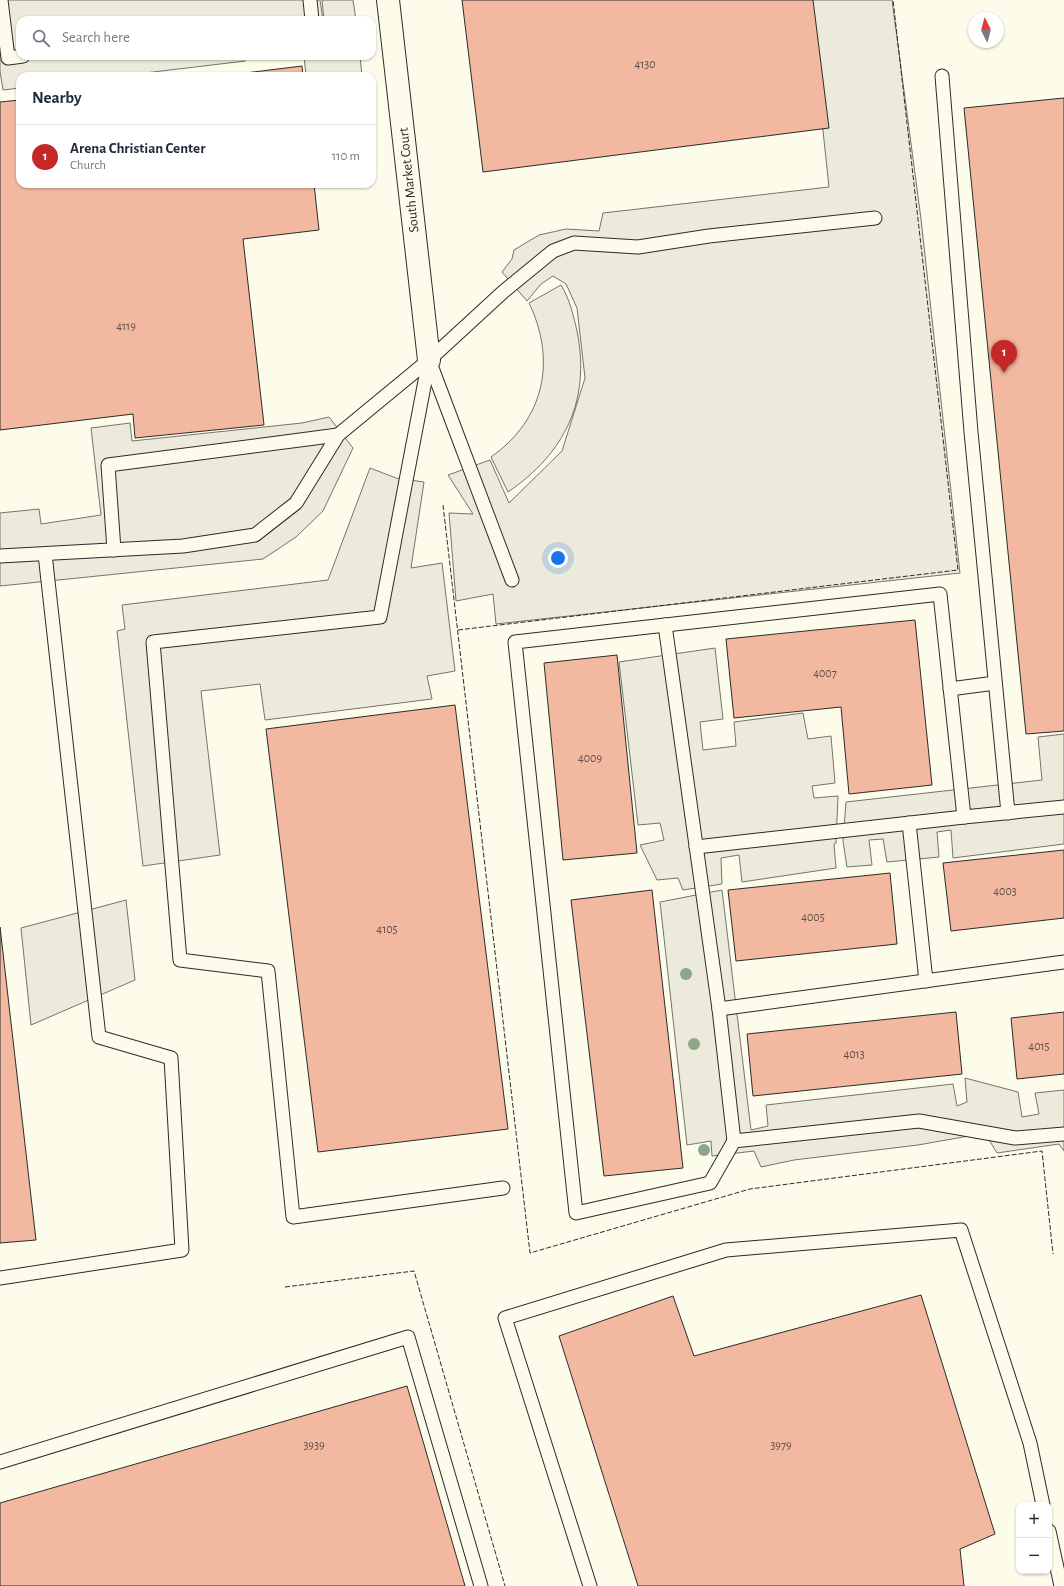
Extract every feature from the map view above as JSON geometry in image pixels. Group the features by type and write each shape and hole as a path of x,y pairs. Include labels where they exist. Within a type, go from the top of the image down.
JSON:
{"street":[{"name":"South Market Court","path":"388,0 429,360"}],"lane":[{"path":"2,0 8,58 16,57"},
{"path":"310,0 312,16"},
{"path":"942,76 971,432 1008,813"},
{"path":"0,556 183,546 255,536 296,503 338,435 429,360 503,292 553,251 574,243 638,247 709,236 875,218"},
{"path":"429,360 512,580"},
{"path":"429,360 380,617 153,642 180,960 268,971 294,1217 503,1188"},
{"path":"114,550 108,465 338,435"},
{"path":"0,1278 182,1250 171,1058 99,1037 45,554"},
{"path":"664,625 718,1009 734,1141 710,1183 576,1213 515,642 664,625 940,594 964,817"},
{"path":"950,689 995,683"},
{"path":"696,847 1064,807"},
{"path":"910,824 926,981"},
{"path":"718,1009 1064,962"},
{"path":"734,1141 920,1121 1015,1138 1064,1134"},
{"path":"590,1586 505,1318 726,1250 960,1230 1030,1443 1042,1502"},
{"path":"0,1462 408,1337 481,1586"},
{"path":"1051,1538 1061,1586"}],"shaded area":[{"path":"0,0 320,0 322,16 16,16 16,60 245,61 153,72 16,72 16,88 3,90 0,71"},
{"path":"322,0 353,0 355,16 324,16"},
{"path":"809,0 892,0 921,219 960,573 496,624 493,594 456,601 449,513 473,514 448,475 490,460 509,503 562,451 585,378 577,308 566,284 553,276 541,284 527,301 502,272 512,259 514,250 539,235 566,229 599,231 603,213 829,187"},
{"path":"304,60 360,60 362,72 306,72"},
{"path":"561,285 573,313 577,331 580,356 580,380 576,402 569,423 559,442 545,460 528,477 508,492 491,457 509,442 523,425 534,407 540,388 543,367 542,346 538,325 529,303"},
{"path":"329,417 353,448 323,511 296,537 263,559 0,586 0,513 39,509 41,524 101,515 91,428 130,423 132,441 302,423"},
{"path":"370,468 396,478 424,482 411,568 442,563 455,671 427,676 432,699 265,720 260,684 201,691 220,855 143,866 117,631 125,629 122,605 328,580"},
{"path":"715,648 723,719 700,722 703,750 736,746 734,722 803,713 808,739 831,736 835,783 812,786 814,798 838,796 836,843 834,844 836,868 742,882 739,855 721,858 722,884 683,890 678,878 657,880 640,845 664,840 660,823 638,825 619,662"},
{"path":"1064,734 1064,844 953,858 951,830 937,832 939,857 887,862 883,839 869,840 872,865 847,867 843,841 846,802 1042,780 1038,737"},
{"path":"722,890 751,1130 768,1126 766,1105 953,1084 957,1106 967,1102 965,1078 1018,1092 1022,1117 1039,1114 1035,1093 1064,1090 1064,1151 1059,1144 997,1153 986,1135 980,1134 918,1145 794,1160 761,1167 754,1151 712,1156 711,1141 687,1145 660,902"},
{"path":"126,900 135,980 31,1025 21,928"}],"building":[{"path":"462,0 813,0 829,128 483,172"},
{"path":"302,66 303,72 253,72"},
{"path":"1064,98 1064,731 1026,734 964,108"},
{"path":"16,100 16,188 314,188 319,230 243,239 264,425 135,438 133,414 0,430 0,102"},
{"path":"915,620 932,785 849,794 841,707 734,718 726,639"},
{"path":"617,655 637,853 563,860 544,663"},
{"path":"455,705 508,1129 318,1152 266,729"},
{"path":"1064,850 1064,918 951,931 943,863"},
{"path":"890,873 897,944 736,961 728,890"},
{"path":"652,890 683,1168 604,1176 571,900"},
{"path":"0,927 36,1240 0,1243"},
{"path":"956,1012 962,1074 753,1096 747,1034"},
{"path":"1064,1012 1064,1074 1017,1079 1011,1018"},
{"path":"921,1295 995,1534 960,1549 964,1586 638,1586 559,1336 673,1296 694,1356"},
{"path":"407,1386 465,1586 0,1586 0,1503"}],"fence":[{"path":"458,630 958,570 893,0"},
{"path":"443,505 530,1253 750,1189 1042,1151 1053,1254"},
{"path":"285,1287 414,1271 505,1586"}],"place":[{"name":"Arena Christian Center","path":"1004,373"}]}
